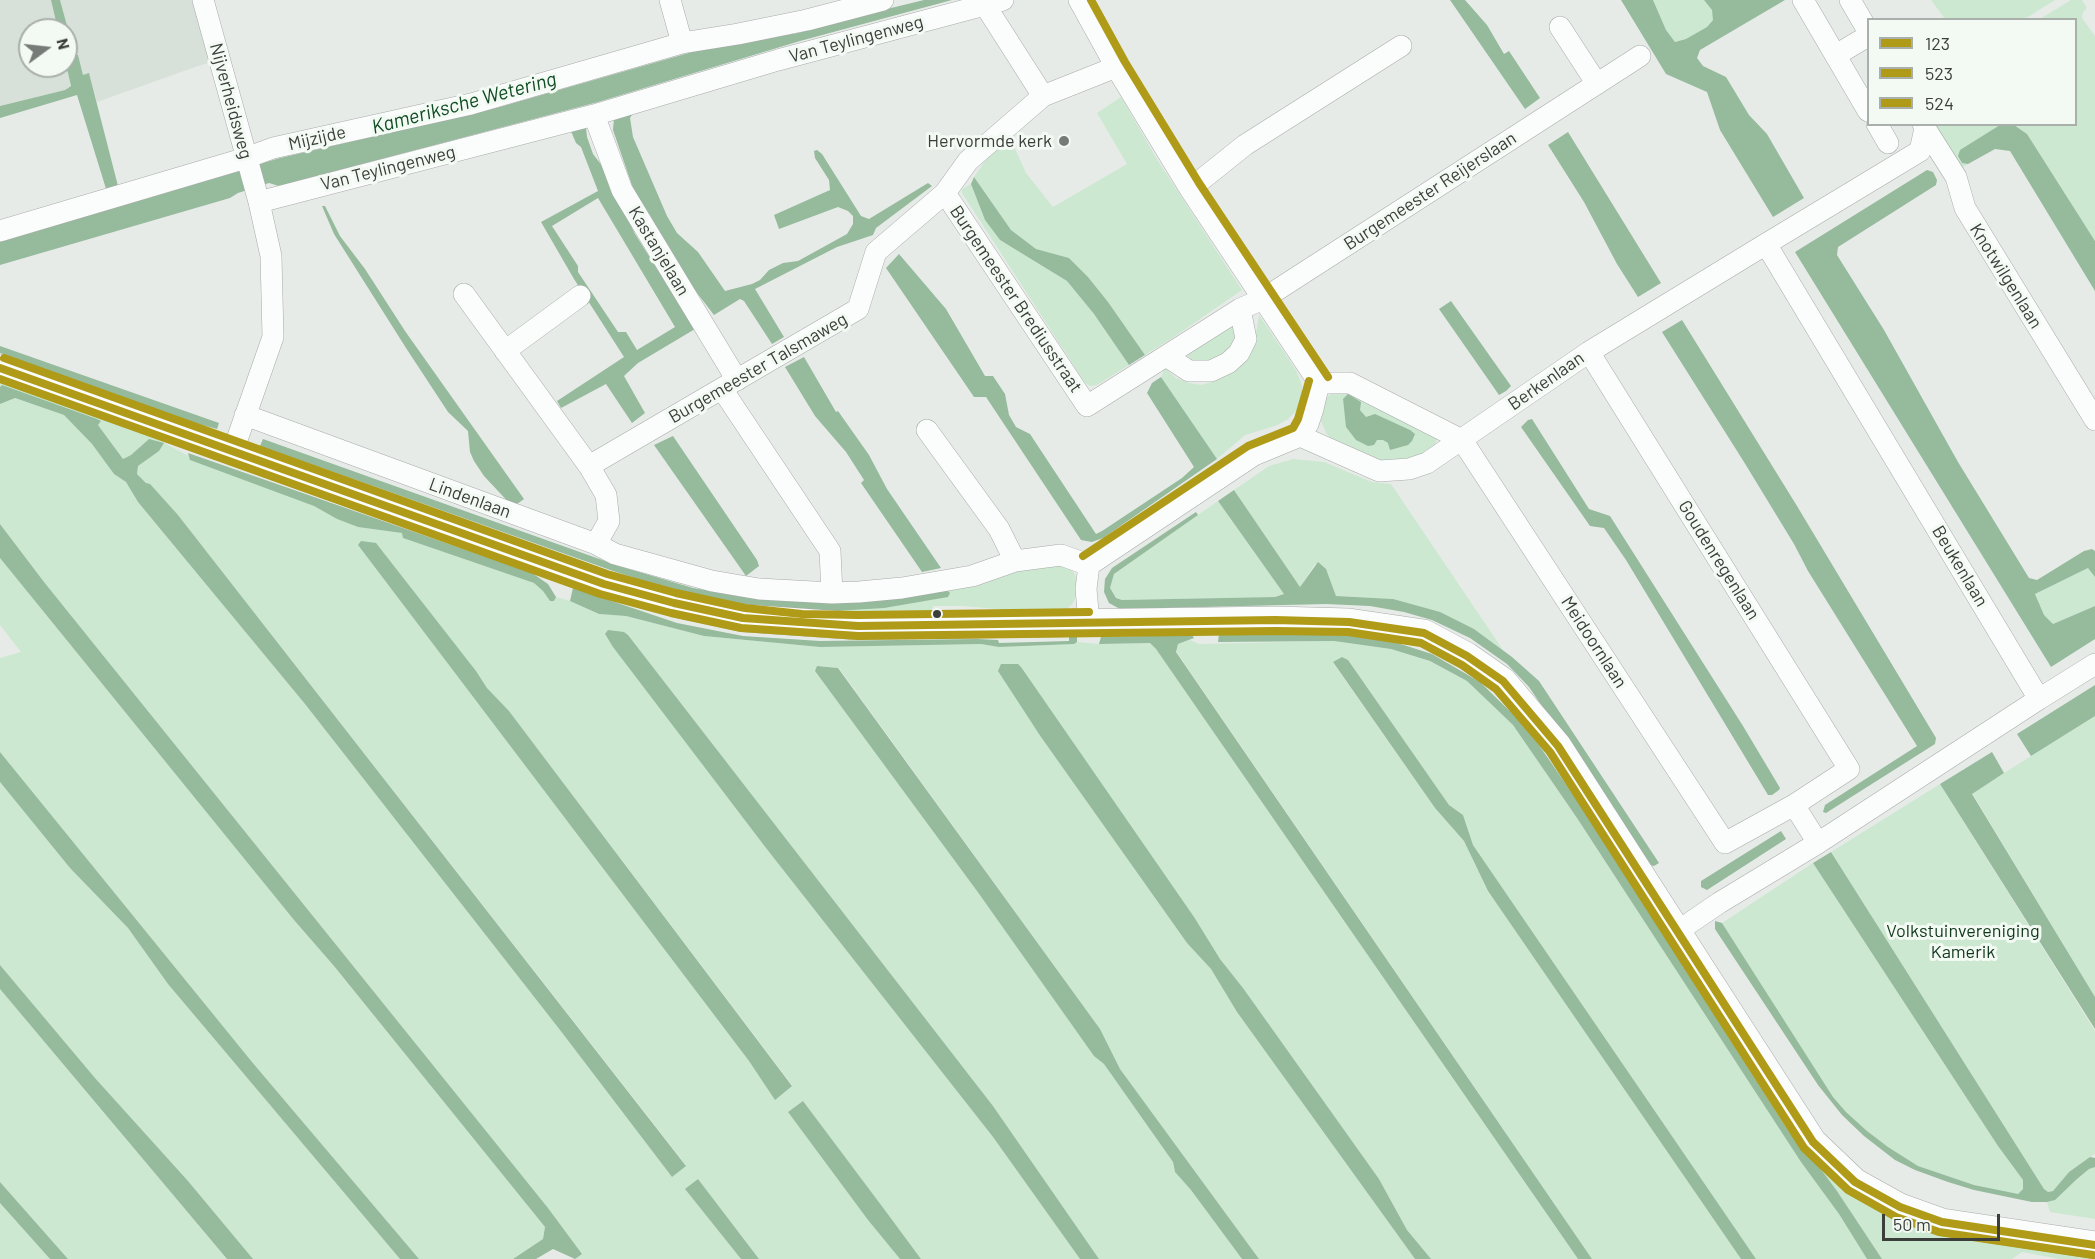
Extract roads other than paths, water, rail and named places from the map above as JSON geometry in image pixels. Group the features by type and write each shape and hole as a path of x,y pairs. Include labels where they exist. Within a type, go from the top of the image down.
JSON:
{"main road":[{"path":"0,368 604,584 674,603 743,618 858,626 1275,620 1349,622 1424,633 1467,656 1503,681 1558,746 1813,1142 1855,1182 1900,1206 1942,1222 2095,1245"}],"street":[{"name":"Nijverheidsweg","path":"203,0 257,196"},
{"path":"670,0 682,43"},
{"name":"Mijzijde","path":"0,231 247,162 273,148 471,104 682,43 784,25 883,0"},
{"path":"1079,0 1116,67 1190,189 1319,383 1314,409 1300,436 1254,455 1089,565 1086,589 1089,622"},
{"path":"1803,0 1867,108"},
{"path":"1850,0 1867,28"},
{"path":"994,2 1043,96"},
{"name":"Van Teylingenweg","path":"257,196 594,115 778,60 994,2"},
{"path":"1560,27 1598,84"},
{"path":"1836,55 1867,37"},
{"path":"1190,189 1245,145 1401,45"},
{"name":"Burgemeester Reijerslaan","path":"1087,406 1240,309 1263,299 1640,56"},
{"name":"Burgemeester Talsmaweg","path":"589,466 858,309 876,252 945,193 968,160 1043,96 1116,67"},
{"name":"Kastanjelaan","path":"594,115 622,190 729,384 830,551 832,593"},
{"path":"1878,126 1888,144"},
{"path":"1766,244 1920,151 1924,126"},
{"name":"Knotwilgenlaan","path":"1924,126 1956,177 1965,208 2095,420"},
{"name":"Burgemeester Brediusstraat","path":"945,193 1087,406"},
{"path":"233,451 273,337 271,256 257,196"},
{"name":"Berkenlaan","path":"1462,440 1589,352 1766,244"},
{"name":"Beukenlaan","path":"1766,244 2039,699"},
{"path":"464,294 589,466 606,495 609,521 596,544"},
{"path":"505,351 580,296"},
{"path":"1166,356 1189,371 1211,371 1228,363 1239,353 1246,339 1240,309"},
{"name":"Goudenregenlaan","path":"1589,352 1849,769 1794,805"},
{"path":"1300,436 1379,471 1409,469 1427,463 1462,440 1350,383 1319,383"},
{"name":"Lindenlaan","path":"244,415 596,544 615,554 712,581 759,589 832,593 902,588 972,576 1015,561 1061,555 1089,565"},
{"path":"927,430 999,529 1015,561"},
{"name":"Meidoornlaan","path":"1462,440 1725,843 1794,805"},
{"path":"1678,931 2095,664"},
{"path":"1794,805 1818,843"}],"place":[{"name":"Hervormde kerk","path":"1064,141"}],"water label":[{"name":"Kameriksche Wetering","path":"464,103"}],"park label":[{"name":"Volkstuinvereniging Kamerik","path":"1963,941"}]}
